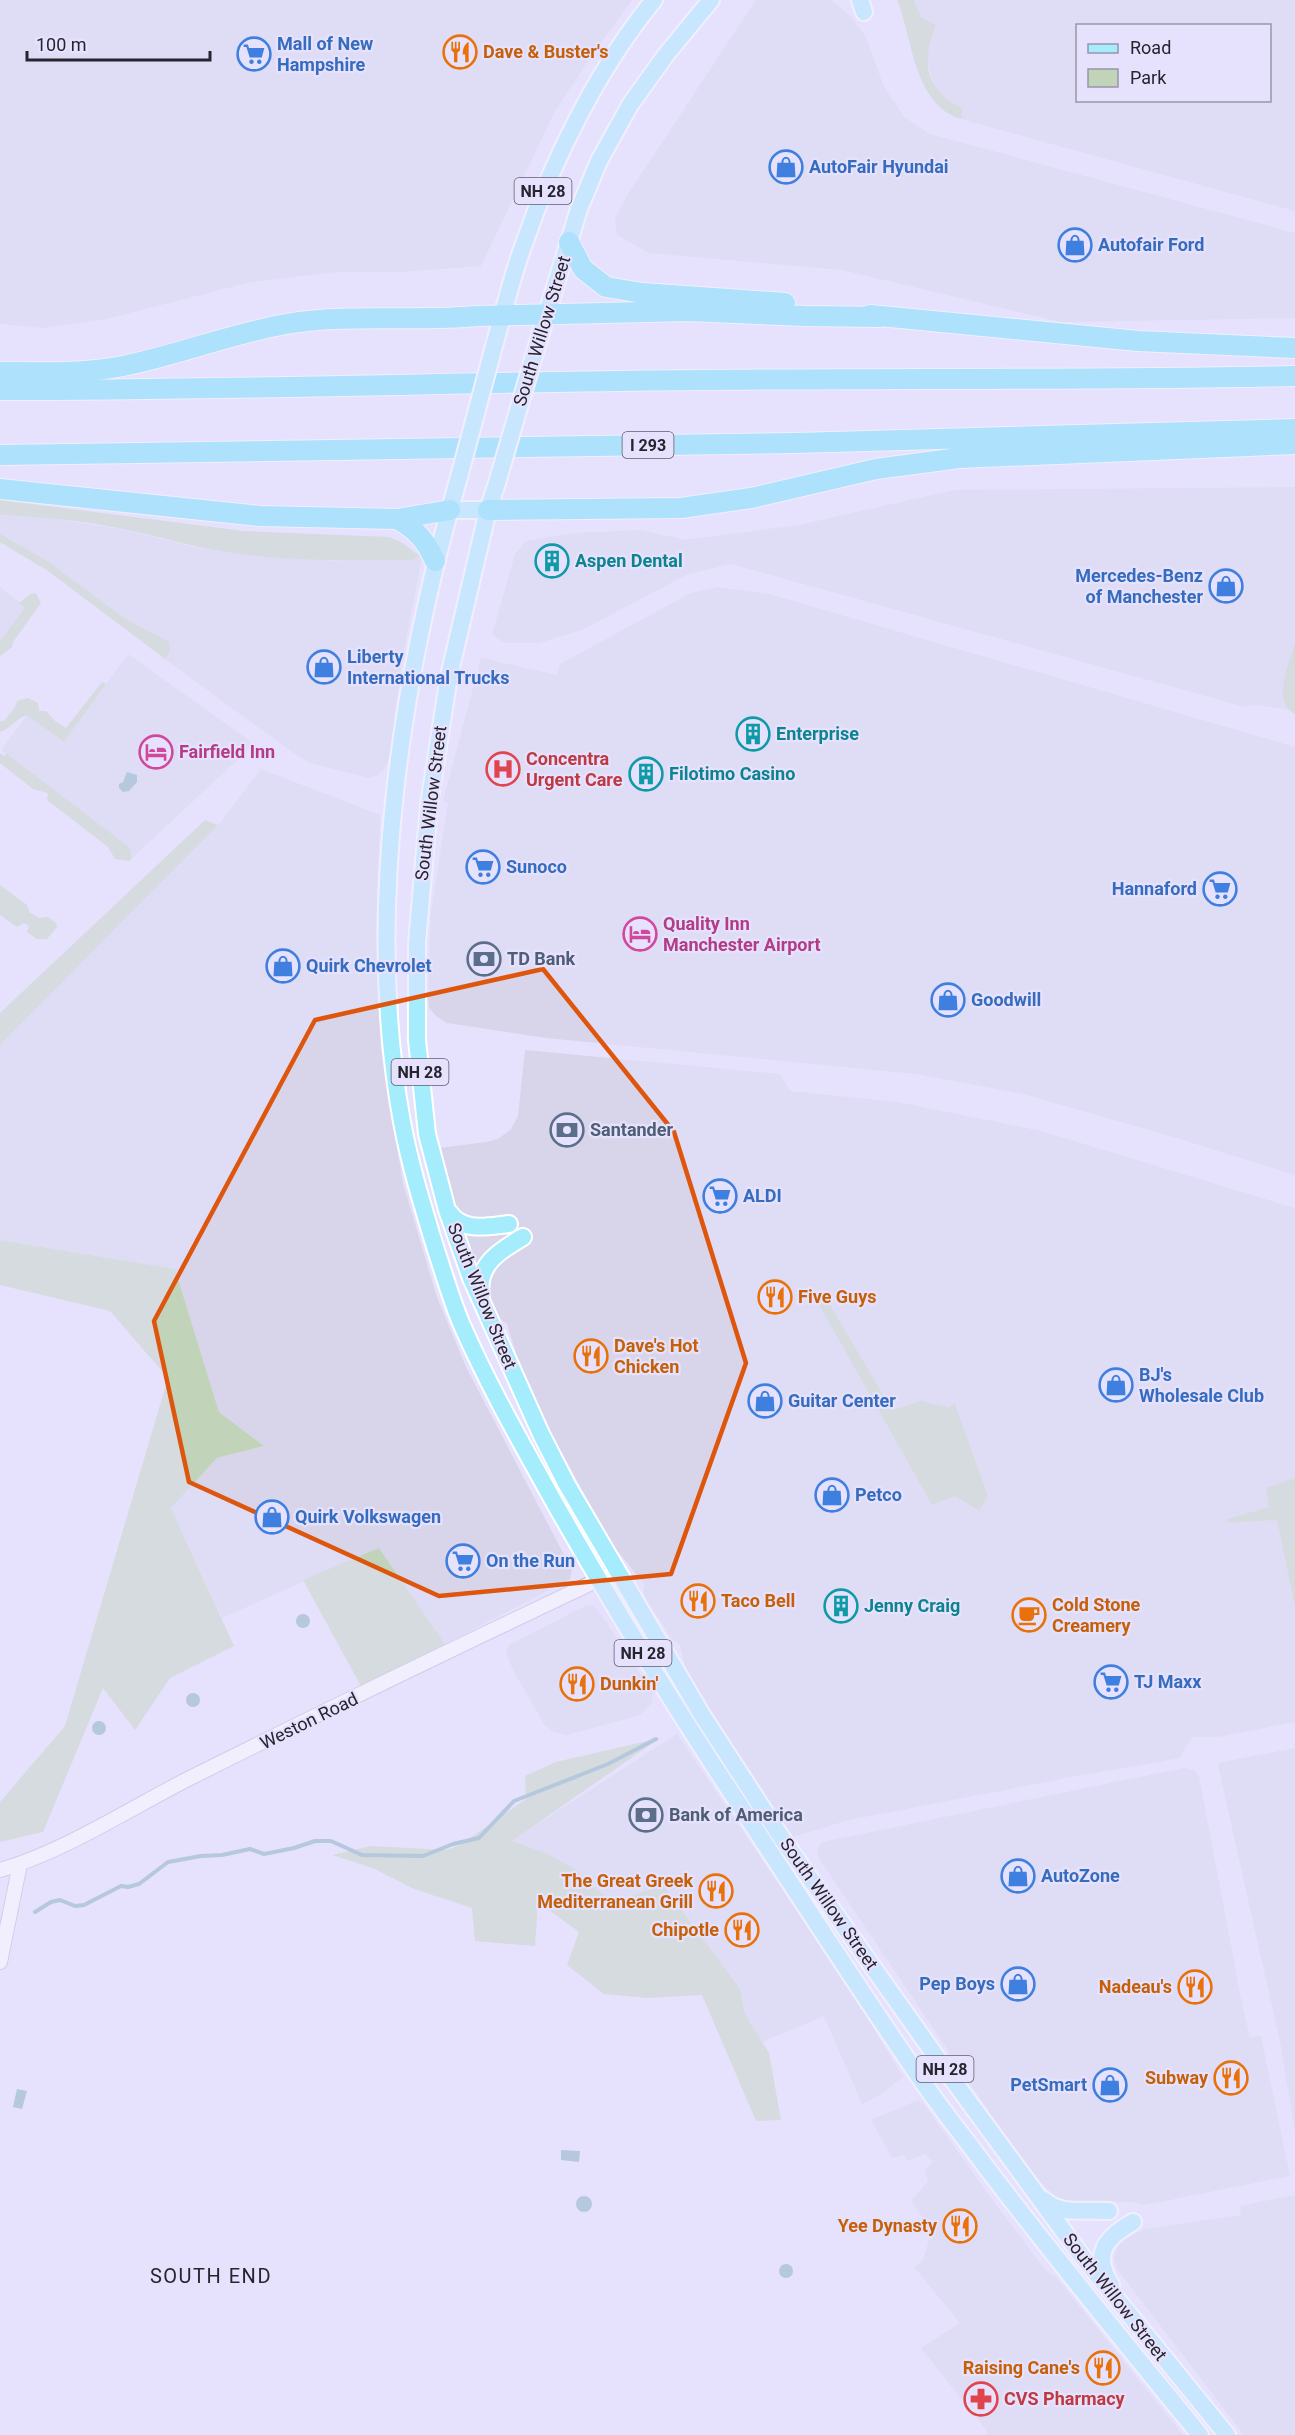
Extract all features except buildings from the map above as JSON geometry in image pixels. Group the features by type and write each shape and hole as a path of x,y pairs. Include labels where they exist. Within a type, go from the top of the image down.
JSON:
{"highway":[{"path":"569,242 583,269 606,287 618,291 754,300 882,317 1138,341 1295,348"},
{"path":"0,372 79,371 121,366 287,324 329,320 443,320 502,315 689,311 882,317"},
{"path":"0,390 630,381 1150,379 1295,376"},
{"name":"I 293","path":"0,455 796,443 1295,429"},
{"path":"488,510 581,511 690,507 751,498 876,469 959,458 1295,444"},
{"path":"0,489 260,516 397,519 450,510"},
{"path":"397,519 418,533 428,544 435,561"}],"main road":[{"name":"South Willow Street","path":"654,0 608,67 557,160 524,241 435,561 408,707 395,799 389,871 388,983 392,1044 402,1121 420,1198 447,1287 462,1325 525,1452 598,1580 676,1708 922,2082 1052,2254 1200,2435"},
{"name":"South Willow Street","path":"711,0 665,56 630,105 588,184 488,510 449,676 429,805 417,932 417,1040 427,1134 446,1206 483,1308 541,1434 617,1571 702,1715 783,1840 947,2072 1102,2284 1227,2435"},
{"path":"450,510 488,510"},
{"path":"446,1206 455,1220 472,1227 509,1224"},
{"path":"483,1308 481,1282 485,1268 498,1252 523,1237"},
{"path":"1029,2184 1056,2209 1109,2211"},
{"path":"1133,2222 1108,2239 1102,2260 1108,2279 1136,2324"}],"street":[{"name":"Weston Road","path":"0,1870 20,1864 188,1779 617,1571"},
{"path":"0,1962 20,1864"}],"highlighted area":[{"path":"543,969 674,1132 746,1363 671,1574 439,1596 189,1482 154,1321 315,1020"}],"shaded area":[{"path":"0,0 632,0 555,111 481,266 400,272 338,272 251,282 106,319 44,328 0,324"},
{"path":"756,0 830,0 835,3 851,17 866,37 884,87 904,117 930,134 1295,233 1295,318 1061,322 842,270 649,253 617,235 615,218 626,197"},
{"path":"914,0 1295,0 1295,211 961,119 963,108 948,102 934,86 927,60 936,25 921,17"},
{"path":"1295,487 1295,713 1290,710 1253,705 1245,707 731,564 688,574 582,630 539,643 505,643 492,635 515,554 526,541 574,533 641,530 685,540 799,525 954,490"},
{"path":"0,515 41,517 121,529 189,546 238,554 336,561 412,560 420,556 421,562 401,667 390,756 385,768 378,775 369,778 310,763 292,752 165,659 170,651 169,642 124,618 46,560 0,534"},
{"path":"0,587 26,608 0,641"},
{"path":"718,587 769,594 1295,747 1295,1175 1023,1094 916,1074 546,1038 447,1023 437,1017 429,1008 428,997 431,912 448,803 443,801 481,658 557,675 560,664 691,593"},
{"path":"128,654 250,741 246,752 132,858 129,847 1,750 27,715 64,742"},
{"path":"261,769 380,815 376,929 381,1048 403,1183 437,1297 466,1367 572,1570 570,1579 445,1644 379,1548 222,1618 171,1508 217,1458 264,1446 219,1412 175,1269 0,1240 0,1045 220,823"},
{"path":"525,1050 780,1074 790,1091 897,1102 1041,1131 1295,1208 1295,1478 1266,1488 1269,1507 1227,1519 1229,1523 1277,1520 1295,1607 1295,1722 1218,1737 1192,1737 1180,1758 849,1820 783,1840 693,1699 680,1645 673,1640 644,1596 644,1584 611,1543 556,1442 547,1447 507,1324 484,1308 431,1149 498,1139 511,1129 518,1116","holes":["826,1299 892,1410 920,1401 950,1407 953,1402 979,1511 955,1496 932,1505 818,1303"]},
{"path":"587,1605 593,1605 598,1610 653,1693 651,1704 640,1715 567,1735 553,1732 544,1724 506,1653 509,1645"},
{"path":"677,1734 853,1994 903,2077 881,2094 862,2104 824,2016 762,2042 745,2014 740,1989 595,1888 576,1870 511,1841"},
{"path":"1295,1748 1295,2132 1281,2047 1218,1765 1223,1762"},
{"path":"1184,1768 1194,1770 1199,1776 1243,2009 1250,2037 1261,2036 1290,2176 1145,2205 1135,2202 1060,2202 1033,2175 998,2125 819,1858 817,1849 822,1842"},
{"path":"918,2100 925,2106 1046,2271 1055,2276 1183,2435 987,2435 987,2431 921,2348 960,2323 914,2267 923,2260 932,2230 911,2201 928,2181 925,2170 933,2162 925,2154 908,2161 904,2155 892,2158 871,2120"},
{"path":"1295,2195 1295,2435 1244,2435 1117,2269 1114,2258 1119,2242 1145,2229 1241,2215 1240,2206"}],"green space":[{"path":"897,0 914,0 921,17 936,25 929,53 929,74 942,95 963,108 961,119 945,111 924,85"},
{"path":"0,500 244,531 389,537 401,542 420,556 412,560 347,560 239,554 92,523 0,515"},
{"path":"0,534 46,560 124,618 169,642 170,651 165,659 48,571 0,542"},
{"path":"36,593 41,603 13,642 12,647 0,656 0,641 25,608 19,603 30,594"},
{"path":"1295,643 1295,714 1288,708 1283,691 1286,671"},
{"path":"102,682 106,684 64,742 27,715 0,732 0,721 4,721 17,701 28,698 38,703 39,711 46,711 66,728"},
{"path":"0,753 4,756 7,754 129,847 132,858 129,861 115,859 108,847 47,800 48,793 33,789 0,763"},
{"path":"205,820 218,825 0,1045 0,1013"},
{"path":"0,885 27,905 29,912 39,918 48,917 56,923 57,927 47,939 37,939 27,932 29,926 24,923 17,927 0,915"},
{"path":"0,1240 175,1269 219,1412 264,1446 217,1458 171,1508 234,1646 170,1678 135,1730 103,1688 43,1832 0,1842 0,1802 65,1726 168,1378 110,1311 0,1285"},
{"path":"826,1298 892,1410 920,1401 949,1407 954,1402 988,1496 979,1511 955,1496 932,1505 818,1303"},
{"path":"1295,1478 1295,1607 1277,1520 1228,1523 1227,1519 1269,1507 1266,1488"},
{"path":"379,1548 445,1644 362,1688 303,1580"},
{"path":"660,1738 512,1841 550,1855 576,1870 595,1888 615,1902 663,1885 740,1989 745,2014 769,2053 781,2120 756,2121 702,1995 647,1998 604,1994 567,1965 579,1932 538,1902 535,1946 475,1941 472,1908 414,1889 373,1868 332,1855 371,1846 446,1850 460,1845 526,1799 525,1776 556,1762"}],"water":[{"path":"127,772 137,775 137,782 129,791 123,792 119,784 123,782"},
{"path":"300,1614 306,1614 310,1621 306,1628 300,1628 296,1624 296,1618"},
{"path":"193,1693 198,1695 200,1700 198,1705 193,1707 188,1705 186,1700 188,1695"},
{"path":"96,1721 102,1721 106,1728 102,1735 96,1735 92,1731 92,1725"},
{"path":"17,2089 27,2091 22,2109 13,2107"},
{"path":"561,2150 580,2151 579,2162 561,2160"},
{"path":"584,2196 590,2198 592,2204 590,2210 584,2212 578,2210 576,2204 578,2198"},
{"path":"786,2264 791,2266 793,2271 791,2276 786,2278 781,2276 779,2271 781,2266"}],"waterway":[{"path":"35,1912 51,1902 60,1900 75,1906 84,1905 121,1886 139,1884 168,1862 201,1856 222,1855 250,1849 264,1854 315,1841 331,1841 362,1855 423,1856 453,1844 479,1838 514,1801 608,1764 656,1739"}],"place":[{"name":"Dave & Buster's","path":"460,52"},
{"name":"Mall of New Hampshire","path":"254,54"},
{"name":"AutoFair Hyundai","path":"786,167"},
{"name":"Autofair Ford","path":"1075,245"},
{"name":"Aspen Dental","path":"552,561"},
{"name":"Mercedes-Benz of Manchester","path":"1226,586"},
{"name":"Liberty International Trucks","path":"324,667"},
{"name":"Enterprise","path":"753,734"},
{"name":"Fairfield Inn","path":"156,752"},
{"name":"Concentra Urgent Care","path":"503,769"},
{"name":"Filotimo Casino","path":"646,774"},
{"name":"Sunoco","path":"483,867"},
{"name":"Hannaford","path":"1220,889"},
{"name":"Quality Inn Manchester Airport","path":"640,934"},
{"name":"TD Bank","path":"484,959"},
{"name":"Quirk Chevrolet","path":"283,966"},
{"name":"Goodwill","path":"948,1000"},
{"name":"Santander","path":"567,1130"},
{"name":"ALDI","path":"720,1196"},
{"name":"Five Guys","path":"775,1297"},
{"name":"Dave's Hot Chicken","path":"591,1356"},
{"name":"BJ's Wholesale Club","path":"1116,1385"},
{"name":"Guitar Center","path":"765,1401"},
{"name":"Petco","path":"832,1495"},
{"name":"Quirk Volkswagen","path":"272,1517"},
{"name":"On the Run","path":"463,1561"},
{"name":"Taco Bell","path":"698,1601"},
{"name":"Jenny Craig","path":"841,1606"},
{"name":"Cold Stone Creamery","path":"1029,1615"},
{"name":"TJ Maxx","path":"1111,1682"},
{"name":"Dunkin'","path":"577,1684"},
{"name":"Bank of America","path":"646,1815"},
{"name":"AutoZone","path":"1018,1876"},
{"name":"The Great Greek Mediterranean Grill","path":"716,1891"},
{"name":"Chipotle","path":"742,1930"},
{"name":"Pep Boys","path":"1018,1984"},
{"name":"Nadeau's","path":"1195,1987"},
{"name":"Subway","path":"1231,2078"},
{"name":"PetSmart","path":"1110,2085"},
{"name":"Yee Dynasty","path":"960,2226"},
{"name":"Raising Cane's","path":"1103,2368"},
{"name":"CVS Pharmacy","path":"981,2399"}],"district":[{"name":"SOUTH END","path":"211,2276"}]}
